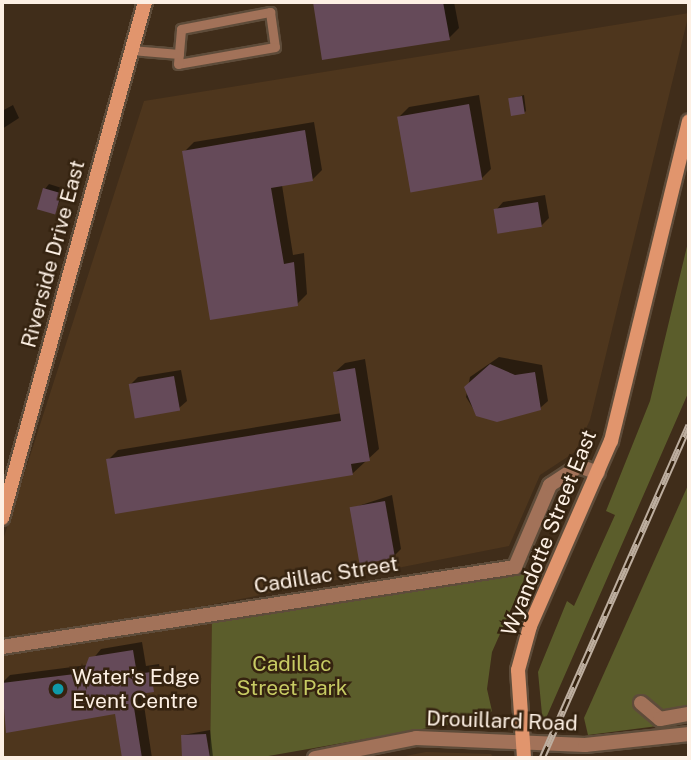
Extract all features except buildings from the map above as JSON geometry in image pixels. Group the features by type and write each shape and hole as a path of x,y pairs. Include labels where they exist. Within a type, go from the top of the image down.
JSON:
{"main road":[{"name":"Riverside Drive East","path":"2,518 145,2"},
{"name":"Wyandotte Street East","path":"523,751 518,670 530,626 598,473 689,121"}],"street":[{"name":"Cadillac Street","path":"2,647 515,567 550,485 579,466 598,473"},
{"path":"641,703 660,719 689,714"},
{"name":"Drouillard Road","path":"315,758 416,738 523,751 689,734"}],"lane":[{"path":"252,2 255,14"},
{"path":"270,12 275,47 178,64 181,29 255,14 270,12"},
{"path":"131,50 179,54"}],"shaded area":[{"path":"689,13 590,420 575,452 540,475 509,546 2,646 2,543 144,101"},
{"path":"212,614 210,758 2,758 2,647"},
{"path":"426,752 491,754 494,758 395,758"}],"green space":[{"path":"689,238 689,391 543,725 538,672 567,601 574,606 615,515 606,511 650,401"},
{"path":"689,483 689,722 588,735 584,718"},
{"name":"Cadillac Street Park","path":"515,567 526,575 492,652 487,689 492,711 485,718 257,758 210,758 212,614"}],"railway":[{"path":"542,758 689,425"}],"place":[{"name":"Water's Edge Event Centre","path":"58,689"}]}
